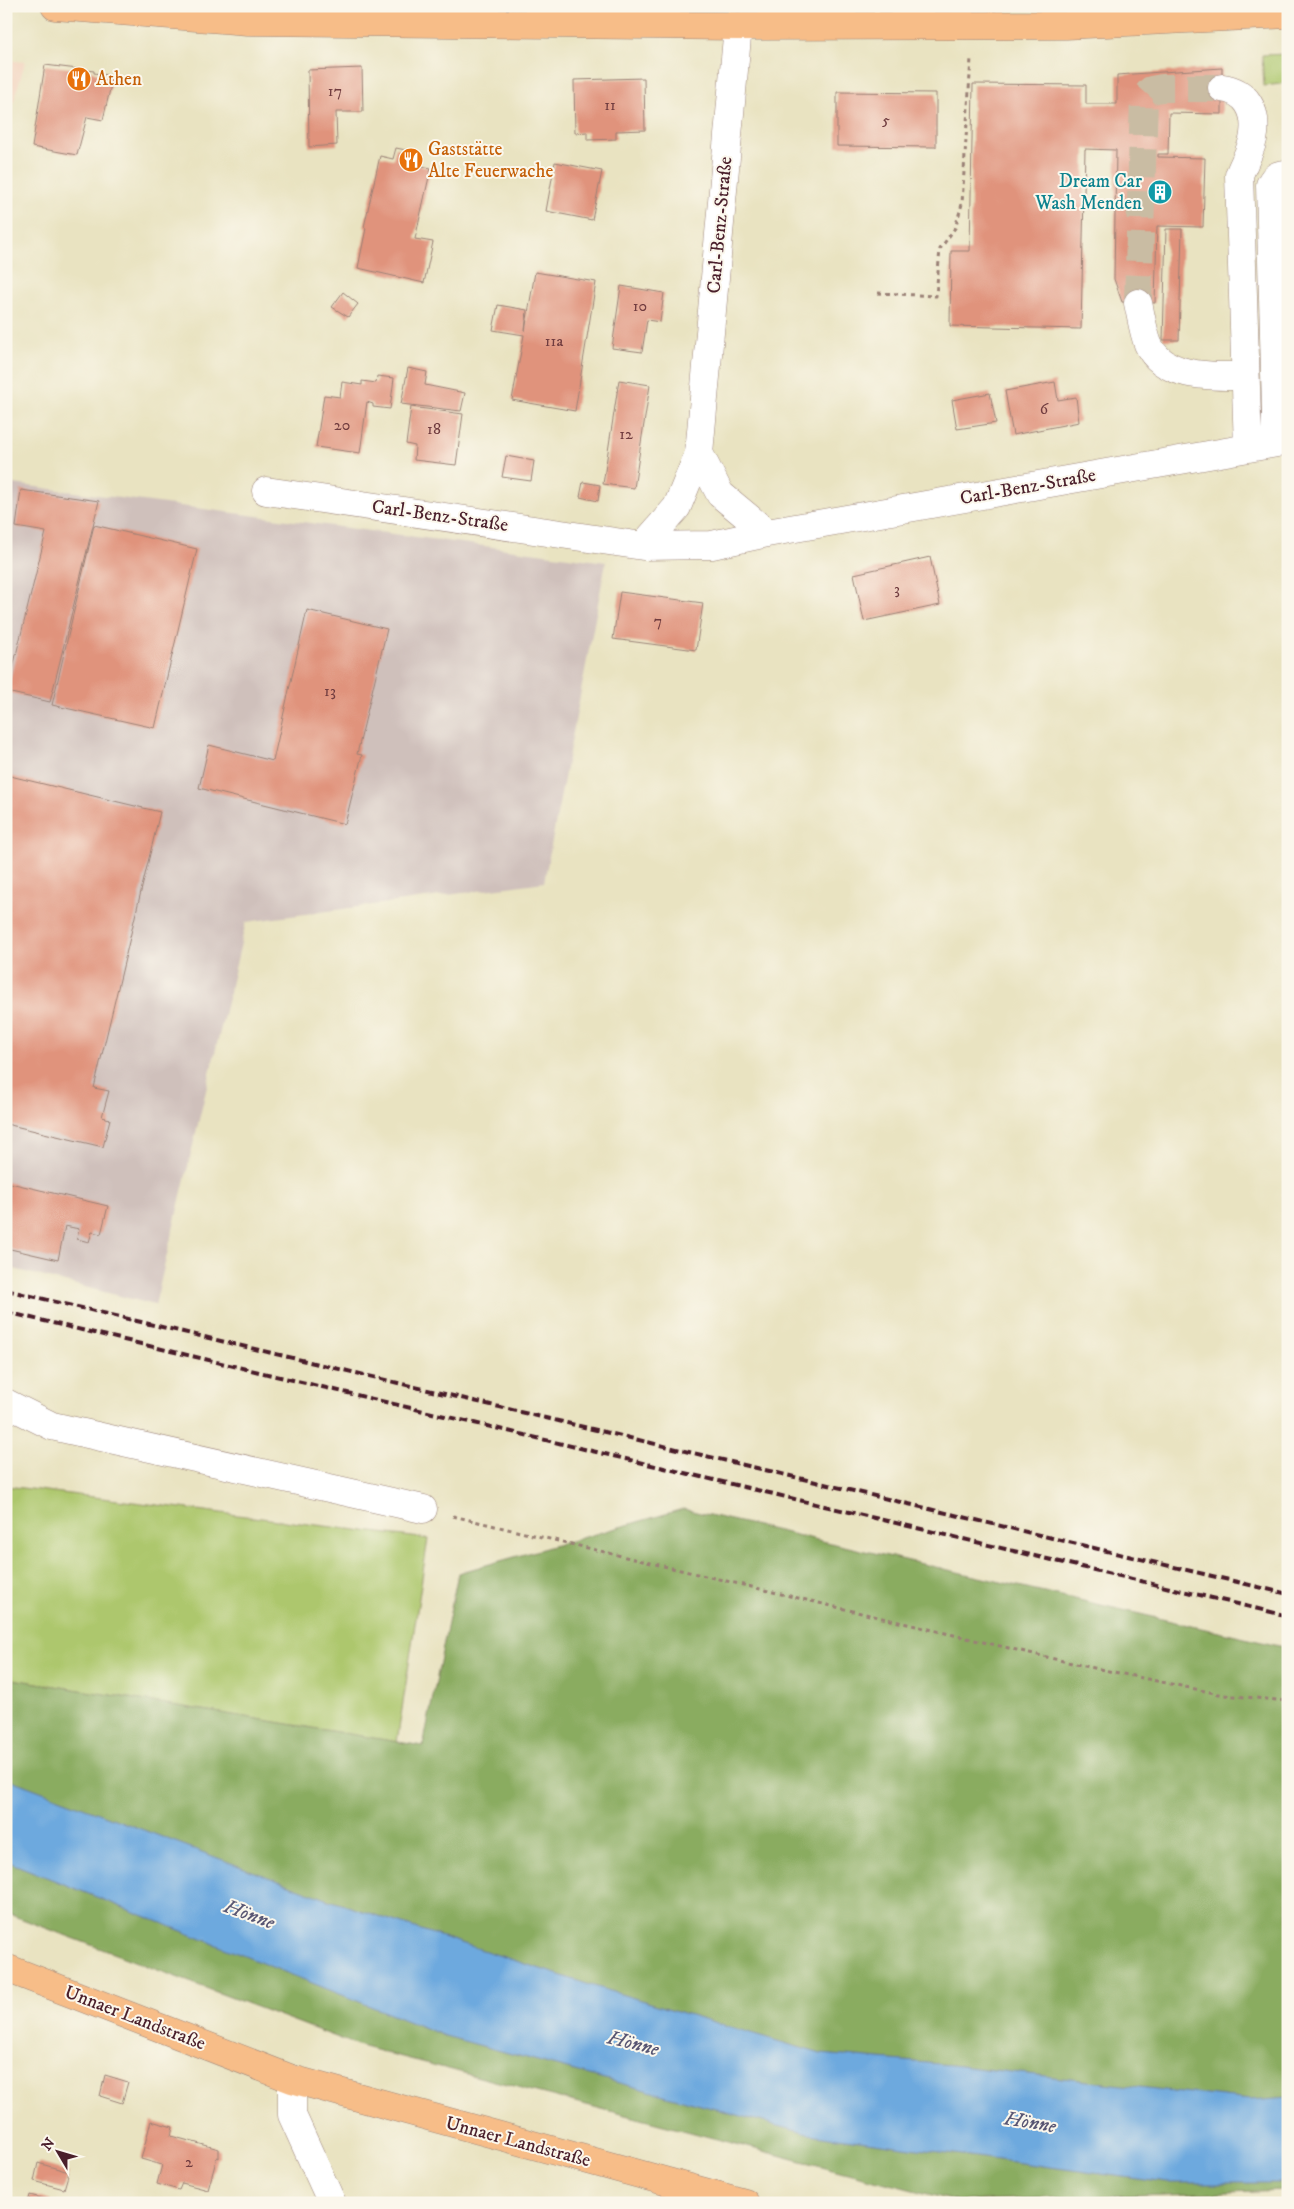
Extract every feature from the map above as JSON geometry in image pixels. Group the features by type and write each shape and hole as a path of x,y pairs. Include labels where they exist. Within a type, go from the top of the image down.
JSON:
{"main road":[{"path":"55,6 248,21 302,14 738,26 1066,25 1288,14"},
{"name":"Unnaer Landstraße","path":"6,1968 292,2079 745,2203"}],"street":[{"name":"Carl-Benz-Straße","path":"643,546 677,507 699,453 738,26"},
{"path":"1222,88 1236,90 1246,98 1252,114 1254,134 1239,175 1248,448"},
{"path":"1281,442 1276,409 1270,185 1273,178 1279,174 1288,174"},
{"path":"1138,303 1149,346 1164,364 1211,376 1246,376"},
{"name":"Carl-Benz-Straße","path":"266,491 643,546 712,545 768,533 1281,442"},
{"path":"699,453 720,494 768,533"},
{"path":"6,1403 52,1426 423,1509"},
{"path":"292,2079 292,2115 332,2203"}],"path":[{"path":"878,293 936,296 940,249 955,228 962,204 971,59"},
{"path":"423,1509 1080,1665 1224,1695 1288,1701"}],"shaded area":[{"path":"6,60 25,62 6,129"},
{"path":"6,483 606,562 544,882 246,922 155,1305 6,1267"}],"green space":[{"path":"1288,54 1288,83 1264,86 1262,55"},
{"path":"6,1486 428,1539 397,1742 6,1678"},
{"path":"683,1509 1288,1648 1288,2190 955,2201 360,2046 6,1913 6,1678 423,1746 458,1573"}],"water":[{"name":"Hönne","path":"6,1778 329,1900 587,1984 821,2054 951,2065 1250,2100 1288,2097 1288,2183 1167,2183 808,2134 445,2036 6,1861"}],"building":[{"path":"45,65 94,71 94,73 113,76 103,120 87,117 77,155 32,147"},
{"path":"362,68 363,112 336,112 337,145 309,147 308,70"},
{"path":"1222,68 1222,114 1169,113 1168,154 1158,154 1158,157 1205,158 1203,227 1157,226 1155,303 1122,302 1114,279 1116,150 1085,149 1081,329 950,326 951,251 970,251 973,84 1086,85 1086,104 1117,104 1117,75"},
{"path":"644,78 645,130 616,131 616,139 587,140 587,132 575,133 574,80"},
{"path":"837,92 936,93 936,147 837,146"},
{"path":"396,148 420,153 417,165 431,168 415,239 433,242 424,283 358,268 366,228 364,227 380,156 393,159"},
{"path":"555,162 602,171 592,220 546,211"},
{"path":"1166,229 1182,229 1179,340 1163,340"},
{"path":"535,272 596,282 575,411 512,400 524,335 493,330 498,305 527,310 525,331"},
{"path":"621,286 664,293 660,322 647,320 642,352 612,348"},
{"path":"343,292 358,304 348,317 332,307"},
{"path":"408,368 427,372 425,385 465,393 461,411 401,404"},
{"path":"377,376 394,378 390,409 373,407 373,404 367,402 360,453 316,447 324,395 340,397 342,382 362,385 362,381 376,383"},
{"path":"619,380 650,385 634,488 603,484"},
{"path":"1055,382 1058,400 1076,397 1079,422 1013,435 1005,391"},
{"path":"990,393 996,423 957,429 952,400"},
{"path":"411,407 463,414 456,465 414,460 415,446 406,444"},
{"path":"506,456 534,461 531,481 502,477"},
{"path":"583,482 600,485 598,501 580,497"},
{"path":"21,490 99,501 50,702 7,692 46,532 16,527"},
{"path":"94,525 197,549 155,728 52,705"},
{"path":"930,557 940,605 864,621 854,574"},
{"path":"620,592 703,603 696,650 613,639"},
{"path":"307,610 387,629 357,754 362,755 345,824 199,788 209,745 273,761"},
{"path":"6,775 160,812 94,1088 109,1091 102,1117 110,1119 103,1147 6,1124"},
{"path":"6,1182 108,1206 101,1234 92,1232 89,1242 77,1239 79,1229 65,1226 58,1260 6,1248"},
{"path":"105,2075 128,2082 122,2103 100,2096"},
{"path":"151,2121 173,2127 171,2136 219,2149 219,2158 217,2157 208,2190 182,2183 179,2190 157,2184 162,2165 141,2159"},
{"path":"38,2163 69,2172 64,2189 34,2181"},
{"path":"30,2195 55,2202 55,2203 28,2203"}],"tunnel":[{"path":"1138,303 1144,98 1151,90 1162,88 1222,88"}],"railway":[{"path":"6,1290 1288,1594"},
{"path":"6,1312 1288,1616"}],"place":[{"name":"Athen","path":"79,79"},
{"name":"Gaststätte Alte Feuerwache","path":"411,160"},
{"name":"Dream Car Wash Menden","path":"1160,192"}]}
